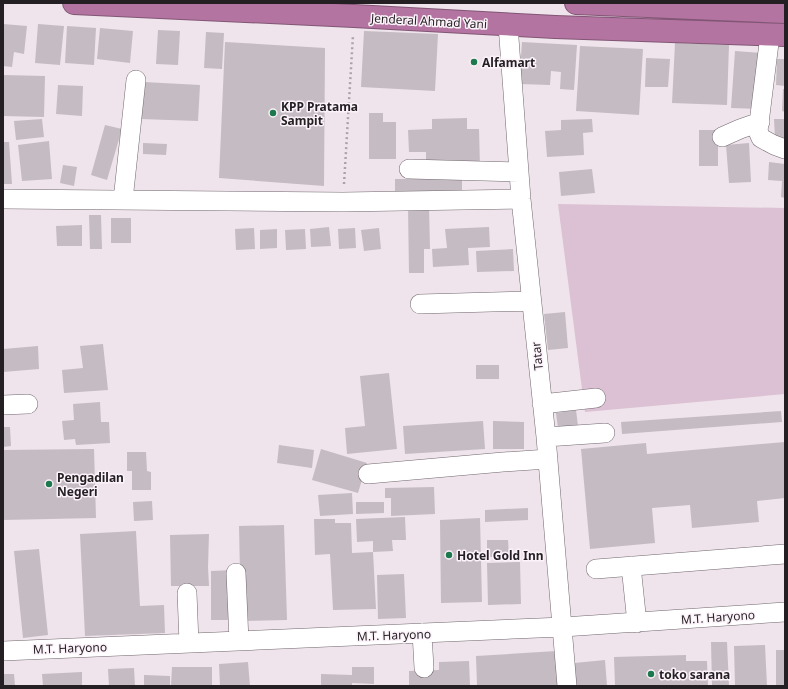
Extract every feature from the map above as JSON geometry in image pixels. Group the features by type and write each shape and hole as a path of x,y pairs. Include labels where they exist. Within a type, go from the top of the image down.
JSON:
{"highway":[{"name":"Jenderal Ahmad Yani","path":"74,3 508,25 777,35"},
{"path":"576,3 785,12"}],"street":[{"name":"Tatar","path":"508,25 520,199 546,437 567,686"},
{"path":"777,35 758,131 761,138 774,145 785,148"},
{"path":"123,200 136,80"},
{"path":"722,137 760,122"},
{"path":"409,169 518,172"},
{"path":"3,199 343,202 520,199"},
{"path":"420,304 531,301"},
{"path":"542,404 596,398"},
{"path":"3,405 28,404"},
{"path":"546,437 605,433"},
{"path":"368,474 548,459"},
{"path":"596,569 785,554"},
{"path":"631,566 637,623"},
{"path":"236,574 239,641"},
{"path":"187,593 189,643"},
{"name":"M.T. Haryono","path":"3,651 563,628 785,612"},
{"path":"422,633 424,668"}],"path":[{"path":"343,202 354,16"}],"shaded area":[{"path":"558,204 785,208 785,394 585,412"}],"building":[{"path":"3,24 27,26 24,54 14,52 12,67 3,66"},
{"path":"38,24 64,26 60,65 35,63"},
{"path":"67,26 96,28 94,65 65,63"},
{"path":"100,28 133,31 130,63 97,59"},
{"path":"158,30 180,31 178,65 156,64"},
{"path":"364,31 438,34 435,91 361,87"},
{"path":"206,32 224,33 222,69 204,68"},
{"name":"KPP Pratama Sampit","path":"225,42 325,48 324,186 219,178"},
{"path":"522,42 577,45 574,90 560,89 561,72 551,71 550,85 519,84"},
{"path":"675,43 729,45 727,105 672,103"},
{"path":"580,46 643,49 639,115 576,111"},
{"path":"735,51 762,53 759,109 731,108"},
{"path":"646,58 670,59 668,87 645,87"},
{"path":"777,59 785,59 785,86 776,85"},
{"path":"3,75 45,76 44,117 3,116"},
{"path":"144,82 200,85 198,121 140,119"},
{"path":"58,85 83,86 82,116 56,114"},
{"path":"783,89 785,89 785,112 782,111"},
{"path":"369,113 383,113 383,122 396,122 396,159 369,159"},
{"path":"467,118 467,129 479,129 480,167 426,162 426,152 409,152 408,130 432,129 432,119"},
{"path":"42,119 44,137 16,140 14,121"},
{"path":"592,119 593,132 583,133 584,155 547,157 545,131 561,130 561,120"},
{"path":"774,119 785,119 785,138 775,138"},
{"path":"105,125 122,129 107,180 91,175"},
{"path":"699,130 718,130 718,166 699,166"},
{"path":"49,141 52,179 22,181 18,145"},
{"path":"3,142 9,142 12,184 3,184"},
{"path":"143,143 167,144 166,155 143,154"},
{"path":"749,143 751,182 729,183 726,145"},
{"path":"769,162 785,164 785,198 781,197 782,181 768,180"},
{"path":"63,165 77,167 74,186 60,183"},
{"path":"592,169 595,193 561,196 559,172"},
{"path":"395,179 462,179 462,194 395,194"},
{"path":"408,206 429,206 430,249 424,249 424,273 409,273"},
{"path":"89,215 101,215 102,249 90,249"},
{"path":"111,218 131,218 131,243 111,243"},
{"path":"82,225 82,246 57,246 56,226"},
{"path":"329,227 331,246 311,247 310,229"},
{"path":"489,227 490,247 468,248 469,265 433,267 432,249 447,248 445,229"},
{"path":"254,228 255,249 236,250 235,229"},
{"path":"355,228 356,248 339,249 338,229"},
{"path":"379,228 381,249 364,251 361,230"},
{"path":"277,229 277,248 260,249 260,230"},
{"path":"305,229 306,249 286,250 285,230"},
{"path":"513,249 514,271 477,272 476,251"},
{"path":"565,312 568,348 548,350 544,314"},
{"path":"103,344 108,390 64,393 62,370 83,368 80,346"},
{"path":"38,346 39,369 3,372 3,349"},
{"path":"476,365 499,365 499,379 476,379"},
{"path":"389,373 397,449 347,454 345,428 365,426 360,376"},
{"path":"100,402 101,422 109,422 110,443 76,445 75,439 64,440 62,421 74,420 73,404"},
{"path":"576,410 578,426 558,428 556,413"},
{"path":"781,411 782,422 622,434 621,422"},
{"path":"483,421 485,449 405,454 403,426"},
{"path":"493,421 524,422 524,449 493,449"},
{"path":"3,427 10,427 11,446 3,447"},
{"path":"785,442 785,498 757,501 759,522 692,528 690,505 652,508 655,543 590,549 581,449 646,443 647,454"},
{"path":"279,445 314,450 312,468 277,463"},
{"name":"Pengadilan Negeri","path":"94,449 96,518 3,520 3,450"},
{"path":"321,449 367,463 358,493 312,480"},
{"path":"127,452 146,452 147,471 151,472 151,490 132,490 132,471 127,471"},
{"path":"434,487 435,514 391,516 391,498 385,498 385,488"},
{"path":"352,493 353,514 320,516 318,495"},
{"path":"152,501 153,520 134,521 133,502"},
{"path":"356,502 384,502 384,513 356,514"},
{"path":"528,508 528,520 485,522 485,510"},
{"path":"405,517 406,540 392,540 393,551 373,552 373,541 357,542 356,519"},
{"name":"Hotel Gold Inn","path":"480,518 482,602 441,603 440,520"},
{"path":"314,519 335,519 335,523 351,523 352,553 373,552 376,609 333,610 330,554 315,555"},
{"path":"284,525 287,620 241,621 239,526"},
{"path":"136,531 140,606 164,605 165,633 85,636 80,534"},
{"path":"209,534 209,586 171,586 170,535"},
{"path":"487,540 508,540 509,557 487,557"},
{"path":"39,549 48,635 23,638 14,551"},
{"path":"520,562 521,604 488,605 487,563"},
{"path":"234,570 235,620 211,620 211,571"},
{"path":"404,574 406,618 378,619 377,575"},
{"path":"711,642 727,642 729,686 712,686"},
{"path":"765,645 767,686 735,686 734,646"},
{"path":"776,650 785,650 785,686 776,686"},
{"path":"556,651 558,686 477,686 476,656"},
{"name":"toko sarana","path":"686,655 686,661 707,661 708,686 615,686 614,657"},
{"path":"605,660 607,686 576,686 574,663"},
{"path":"469,661 470,686 409,686 409,671 439,670 439,662"},
{"path":"248,662 250,686 220,686 219,664"},
{"path":"172,667 212,667 212,686 171,686"},
{"path":"352,667 374,667 374,684 352,683 352,686 321,686 321,674 352,675"},
{"path":"134,668 135,686 109,686 108,669"},
{"path":"82,672 82,686 43,686 42,674"},
{"path":"3,674 14,674 15,686 3,686"},
{"path":"144,675 170,676 170,686 144,686"}],"place":[{"name":"Alfamart","path":"474,62"},
{"name":"KPP Pratama Sampit","path":"273,113"},
{"name":"Pengadilan Negeri","path":"49,484"},
{"name":"Hotel Gold Inn","path":"449,555"},
{"name":"toko sarana","path":"651,674"}]}
